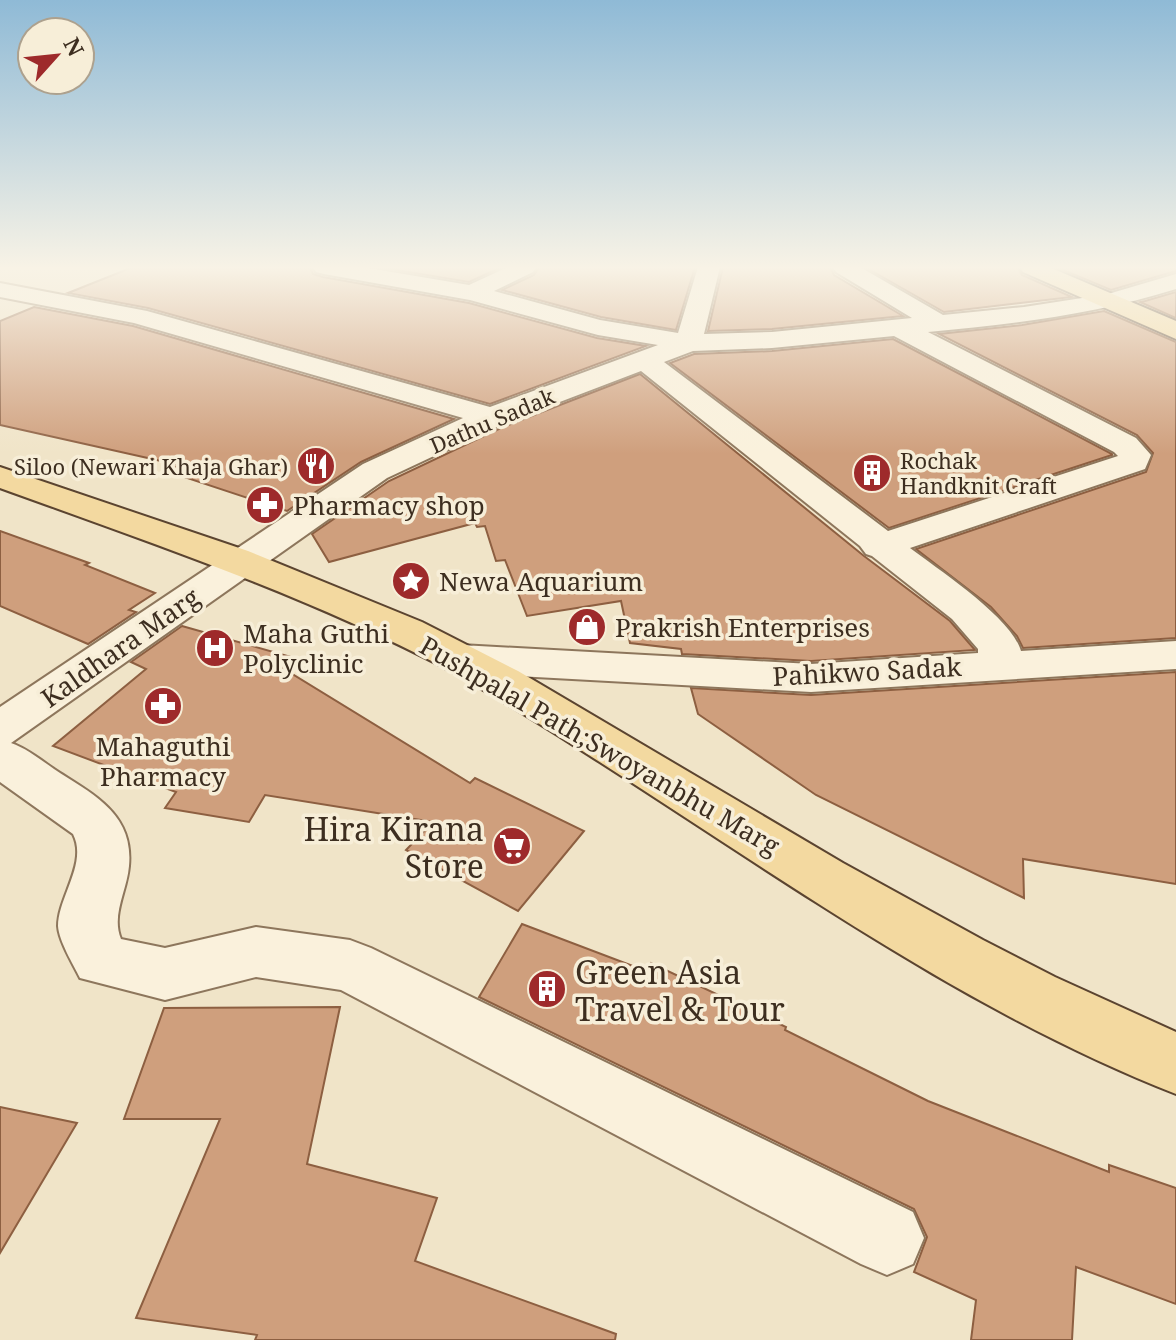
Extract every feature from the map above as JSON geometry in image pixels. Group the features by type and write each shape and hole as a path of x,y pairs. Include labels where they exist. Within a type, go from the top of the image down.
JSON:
{"main road":[{"name":"Pushpalal Path;Swoyanbhu Marg","path":"0,477 239,563 366,614 461,659 966,959 1058,1008 1176,1063"}],"street":[{"path":"185,330 491,417"},
{"path":"612,330 689,343 772,340 883,330"},
{"path":"689,343 693,330"},
{"path":"879,546 1133,462 1135,455 1125,445 902,330"},
{"name":"Dathu Sadak","path":"239,563 375,471 491,417 689,343"},
{"path":"643,359 879,546 966,610 999,647 1000,664"},
{"name":"Kaldhara Marg","path":"0,730 239,563"},
{"name":"Pahikwo Sadak","path":"461,659 811,678 1176,655"},
{"path":"0,757 91,820 103,841 102,868 87,926 101,960 165,974 256,952 350,966 887,1238"}],"building":[{"path":"0,330 145,330 454,419 361,462 287,511 169,472 179,465 0,425"},
{"path":"225,330 566,330 646,346 490,404"},
{"path":"980,330 1147,330 1176,342 1176,638 1023,648 1017,636 991,607 916,549 1146,472 1153,453 1137,435 939,334"},
{"path":"893,339 1112,455 889,528 670,363 694,354 772,351"},
{"path":"640,374 864,556 950,621 975,650 811,661 682,654 681,649 630,643 621,601 527,616 505,560 496,561 485,526 477,527 475,523 329,562 312,534 389,481 503,427"},
{"path":"0,531 89,563 85,565 155,593 129,610 136,612 88,644 0,606"},
{"path":"182,626 291,657 281,667 470,783 475,778 584,831 518,911 406,850 433,822 265,795 249,822 165,808 176,792 53,746 146,669 131,662"},
{"path":"1176,672 1176,884 1023,859 1024,898 816,795 698,714 691,688 811,695"},
{"path":"522,924 646,971 651,963 786,1027 785,1030 928,1101 1109,1172 1109,1165 1176,1188 1176,1304 1076,1267 1072,1340 971,1340 976,1300 914,1272 927,1237 914,1209 479,997"},
{"path":"340,1007 307,1164 437,1198 415,1261 616,1334 615,1340 255,1340 257,1335 136,1318 220,1119 124,1119 164,1008"},
{"path":"0,1107 77,1123 0,1253"}],"place":[{"name":"Siloo (Newari Khaja Ghar)","path":"316,466"},
{"name":"Rochak Handknit Craft","path":"872,473"},
{"name":"Pharmacy shop","path":"265,505"},
{"name":"Newa Aquarium","path":"411,581"},
{"name":"Prakrish Enterprises","path":"587,627"},
{"name":"Maha Guthi Polyclinic","path":"215,648"},
{"name":"Mahaguthi Pharmacy","path":"163,706"},
{"name":"Hira Kirana Store","path":"512,846"},
{"name":"Green Asia Travel & Tour","path":"547,989"}]}
